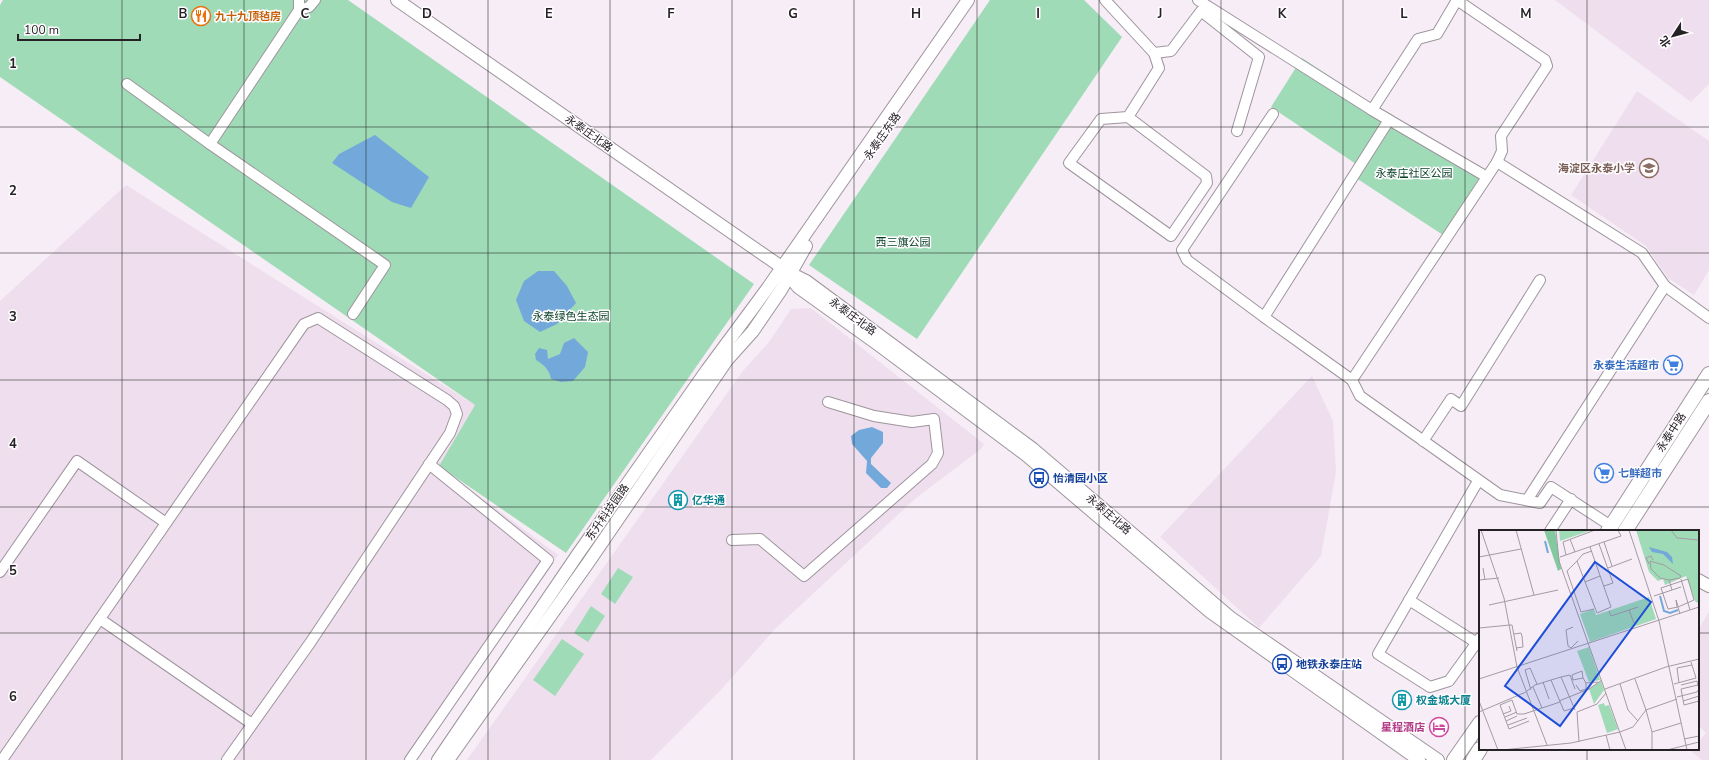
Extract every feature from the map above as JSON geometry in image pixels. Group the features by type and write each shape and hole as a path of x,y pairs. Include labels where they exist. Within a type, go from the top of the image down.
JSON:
{"main road":[{"name":"永泰中路","path":"1609,529 1709,374"},
{"name":"永泰中路","path":"1626,530 1709,401"},
{"path":"1454,760 1479,724"},
{"path":"1473,760 1479,750"}],"street":[{"path":"210,144 299,5 309,7 315,0"},
{"name":"永泰庄北路","path":"397,0 787,272 806,281 1033,449 1231,618 1438,760"},
{"name":"永泰庄东路","path":"787,272 968,0"},
{"name":"永泰庄东路","path":"787,272 976,0"},
{"path":"1105,0 1154,53 1159,68 1128,117"},
{"path":"1198,0 1389,120 1264,317"},
{"path":"1352,380 1497,162 1502,151 1501,136 1548,66 1545,60 1457,0 1437,34 1418,39 1372,110"},
{"path":"1154,53 1171,51 1201,11 1259,57 1237,131"},
{"path":"126,84 385,265 353,314"},
{"path":"1372,110 1487,177"},
{"path":"1273,114 1182,250 1187,260 1352,380 1360,396 1478,481 1500,495 1540,503 1551,487 1571,499 1609,529"},
{"path":"1128,117 1206,176 1207,183 1171,236 1069,163 1101,119 1128,117"},
{"path":"1497,162 1642,252 1664,286 1709,318"},
{"name":"永泰庄北路","path":"787,272 798,287 879,345 1026,455 1209,611 1419,760"},
{"name":"东升科技园路","path":"438,760 578,554 787,272"},
{"name":"东升科技园路","path":"448,760 588,563 728,360 753,331 781,290 787,272"},
{"path":"1423,442 1451,399 1461,406 1540,280"},
{"path":"1527,500 1664,286"},
{"path":"2,760 304,324 318,318 454,406 457,414 455,422 429,464 310,643 227,760"},
{"path":"732,540 760,539 804,576 932,464 938,453 934,419 912,422 874,416 828,402"},
{"path":"0,572 77,461 166,523"},
{"path":"410,760 548,560 429,464"},
{"path":"1409,600 1479,642 1449,682 1430,687 1378,654 1409,600 1478,481"},
{"path":"1551,530 1571,499"},
{"path":"1699,581 1709,586"},
{"path":"100,619 252,724"}],"shaded area":[{"path":"1555,0 1709,0 1709,84 1691,102"},
{"name":"海淀区永泰小学","path":"1637,91 1709,141 1709,270 1694,295 1668,278 1646,246 1571,195"},
{"path":"126,185 475,405 439,466 558,555 416,760 0,760 0,301"},
{"path":"811,308 984,444 981,449 916,498 775,629 719,692 651,760 467,760 742,372 769,342 791,309"},
{"path":"1312,376 1333,421 1336,472 1321,556 1259,628 1160,537"},
{"path":"1709,612 1709,760 1702,760 1691,751 1699,750 1699,742 1706,733 1699,726 1699,628"}],"green space":[{"name":"永泰绿色生态园","path":"3,0 348,0 754,284 566,553 439,466 475,405 0,77 0,5"},
{"name":"西三旗公园","path":"990,0 1084,0 1122,37 917,339 809,265"},
{"name":"永泰庄社区公园","path":"1302,58 1481,175 1443,235 1350,174 1356,164 1271,107"},
{"path":"618,568 633,577 615,604 601,594"},
{"path":"591,606 605,616 588,642 574,633"},
{"path":"562,639 584,654 555,696 533,680"}],"water":[{"path":"375,135 429,177 411,208 392,202 332,163 339,154"},
{"path":"538,271 554,271 567,286 576,303 557,324 540,332 524,321 516,300 524,281"},
{"path":"574,338 588,352 585,367 573,381 561,382 551,379 546,368 536,360 535,354 539,348 547,350 548,359 560,354 564,343"},
{"path":"872,427 883,432 883,443 871,458 871,464 891,483 887,488 881,488 866,473 867,461 852,444 851,436 859,430"}],"place":[{"name":"九十九顶毡房","path":"201,16"},
{"name":"海淀区永泰小学","path":"1649,168"},
{"name":"永泰生活超市","path":"1673,365"},
{"name":"七鲜超市","path":"1604,473"},
{"name":"怡清园小区","path":"1039,478"},
{"name":"亿华通","path":"678,500"},
{"name":"地铁永泰庄站","path":"1282,664"},
{"name":"权金城大厦","path":"1402,700"},
{"name":"星程酒店","path":"1439,727"}]}
